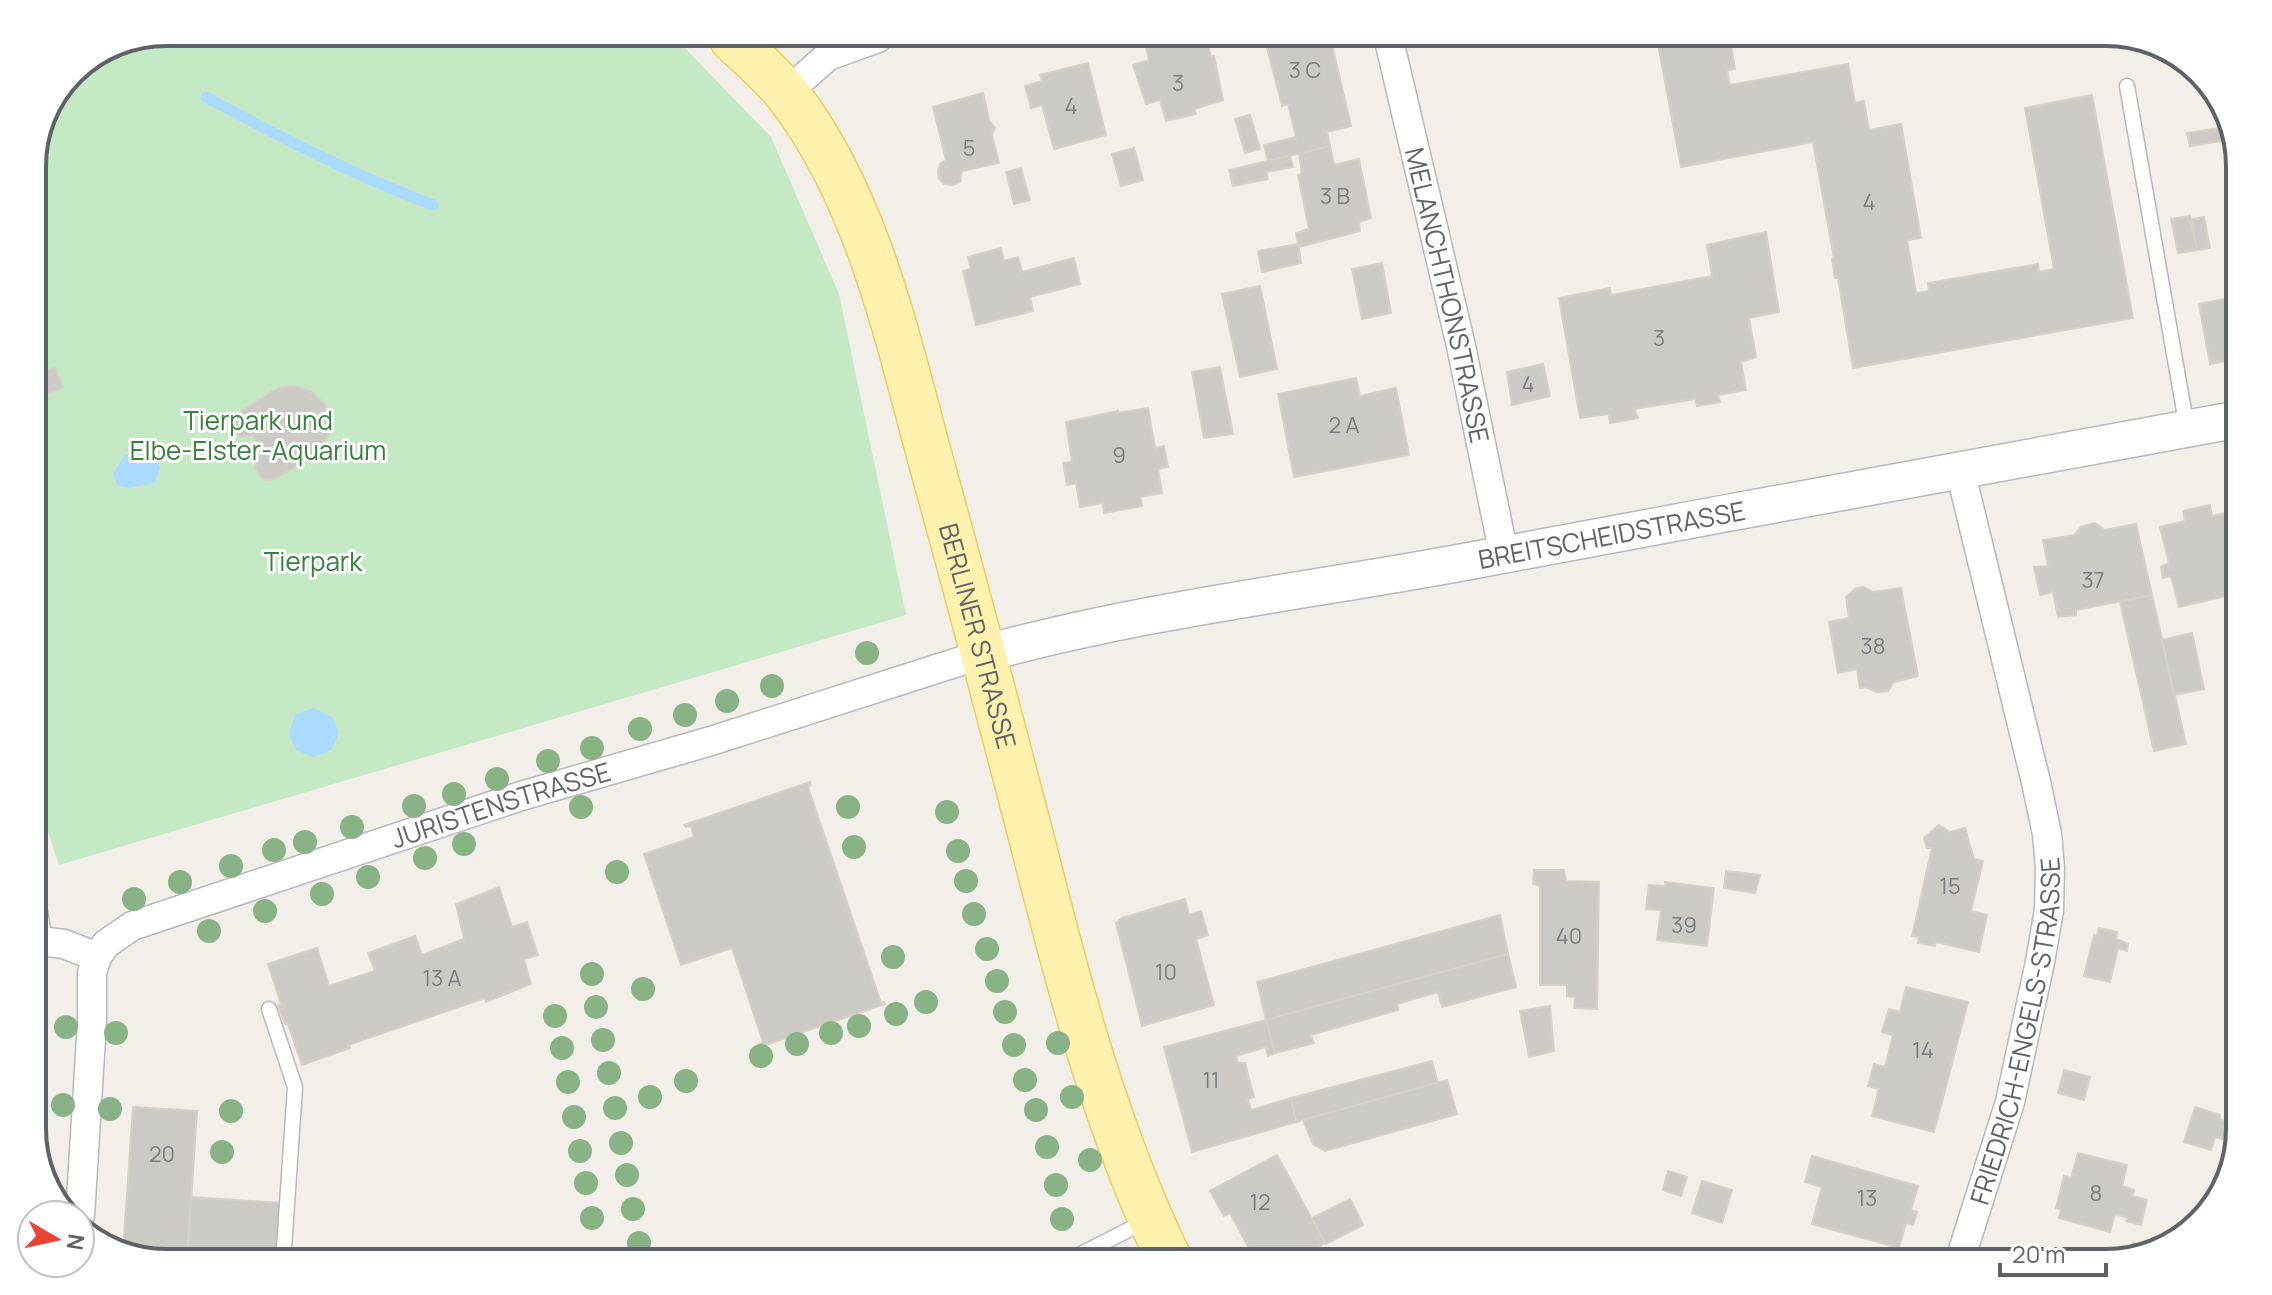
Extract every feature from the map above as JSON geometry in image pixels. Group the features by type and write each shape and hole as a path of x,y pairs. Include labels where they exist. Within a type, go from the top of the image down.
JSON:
{"main road":[{"name":"BERLINER STRASSE","path":"739,46 786,93 809,125 836,172 862,232 880,284 983,654 1074,999 1115,1129 1164,1249"}],"street":[{"path":"786,93 828,56 856,46"},
{"name":"MELANCHTHONSTRASSE","path":"1390,46 1461,346 1504,555"},
{"name":"BREITSCHEIDSTRASSE","path":"983,654 1107,624 1504,555 2226,421"},
{"name":"FRIEDRICH-ENGELS-STRASSE","path":"1960,470 2036,782 2047,834 2050,868 2049,910 2010,1102 1963,1249"},
{"name":"JURISTENSTRASSE","path":"97,957 106,944 132,926 521,796 681,750 983,654"},
{"path":"46,942 64,944 97,957 91,983 92,1022 81,1199"}],"lane":[{"path":"2127,86 2187,428"},
{"path":"269,1009 295,1087 284,1249"},
{"path":"1091,1249 1150,1219"}],"green space":[{"path":"166,46 683,46 771,137 839,294 906,615 59,865 46,826 46,158 58,113 71,93 106,62 143,48"}],"water":[{"path":"141,450 155,454 160,468 155,483 128,488 117,485 113,474 124,456"},
{"path":"314,708 332,717 339,733 331,750 314,757 296,750 289,734 295,715"}],"building":[{"path":"1208,46 1211,57 1214,56 1223,100 1194,109 1196,114 1166,121 1160,100 1146,104 1133,65 1149,60 1146,47"},
{"path":"1267,46 1332,46 1351,126 1327,132 1330,146 1268,161 1264,145 1296,137 1288,104 1282,106"},
{"path":"1658,46 1731,46 1735,69 1727,70 1730,85 1848,64 1855,103 1864,101 1869,130 1901,124 1921,238 1907,240 1916,293 1929,291 1928,283 2038,264 2039,272 2054,269 2025,108 2092,95 2133,318 1853,368 1813,142 1681,167"},
{"path":"1088,63 1106,135 1054,149 1042,105 1031,108 1025,86 1042,81 1040,75"},
{"path":"983,93 989,120 995,128 992,135 999,163 962,171 960,182 944,184 938,171 940,164 946,160 933,107"},
{"path":"1250,115 1260,149 1245,153 1235,119"},
{"path":"2220,128 2223,141 2190,146 2187,133"},
{"path":"1330,146 1334,165 1359,159 1371,218 1359,222 1360,231 1299,247 1301,263 1262,272 1258,251 1298,244 1296,233 1309,229 1298,175 1302,173 1299,154"},
{"path":"1134,148 1143,180 1121,186 1112,154"},
{"path":"1290,156 1293,167 1266,172 1268,179 1233,186 1229,170"},
{"path":"1021,168 1030,200 1014,204 1006,172"},
{"path":"2190,216 2197,250 2178,253 2171,219"},
{"path":"2204,217 2210,248 2197,250 2192,219"},
{"path":"1766,232 1779,312 1749,318 1756,357 1741,362 1746,390 1718,395 1720,402 1697,406 1695,399 1634,409 1638,418 1610,423 1609,414 1580,418 1559,298 1610,288 1611,295 1712,276 1707,245"},
{"path":"1001,248 1004,261 1018,257 1022,272 1074,258 1080,284 1030,297 1033,311 976,325 963,271 971,269 968,257"},
{"path":"1382,263 1391,313 1362,319 1352,269"},
{"path":"1260,286 1277,369 1240,377 1222,294"},
{"path":"2226,299 2226,361 2210,364 2199,304"},
{"path":"1543,364 1550,396 1512,405 1507,372"},
{"path":"55,367 63,388 46,394 46,371"},
{"path":"1220,367 1233,434 1204,438 1192,372"},
{"path":"1356,378 1360,396 1396,388 1409,455 1294,477 1278,394"},
{"path":"296,386 314,393 326,406 330,423 328,436 313,458 274,479 266,480 255,468 263,452 253,436 241,437 233,431 232,417 281,387"},
{"path":"1148,408 1155,448 1164,446 1168,467 1158,469 1162,493 1140,497 1142,506 1104,513 1103,503 1080,507 1076,483 1067,485 1063,463 1072,462 1066,422"},
{"path":"2210,505 2212,516 2226,513 2226,596 2179,607 2171,576 2163,578 2161,567 2169,563 2160,527 2185,521 2183,511"},
{"path":"2095,523 2105,530 2136,524 2152,595 2076,610 2076,615 2058,617 2053,592 2040,595 2034,567 2048,566 2043,540 2074,535 2081,527"},
{"path":"1864,587 1873,592 1901,588 1918,676 1894,682 1888,691 1860,688 1857,669 1838,673 1829,622 1849,618 1846,597 1856,588"},
{"path":"2152,595 2186,744 2154,751 2120,602"},
{"path":"2192,633 2204,689 2174,695 2162,640"},
{"path":"810,782 808,787 881,1003 885,1004 760,1047 759,1044 763,1042 732,948 681,965 644,854 694,837 691,826 684,825"},
{"path":"1939,825 1950,832 1965,828 1974,859 1983,861 1971,911 1987,915 1979,952 1936,942 1935,946 1918,943 1919,937 1912,936 1932,848 1927,848 1924,838"},
{"path":"1534,870 1564,870 1566,881 1599,882 1597,1009 1574,1008 1575,997 1567,996 1567,985 1540,985 1540,886 1533,884"},
{"path":"1726,871 1760,875 1755,893 1724,888"},
{"path":"1665,882 1714,888 1707,946 1657,940 1661,910 1646,909 1649,885 1665,886"},
{"path":"499,887 512,927 527,922 538,955 524,959 531,984 486,1002 485,998 348,1045 350,1048 302,1065 278,1005 281,1004 268,964 317,948 329,986 375,971 368,953 415,936 422,955 464,939 456,904"},
{"path":"1185,899 1189,915 1201,911 1208,935 1196,939 1214,1005 1142,1026 1116,923 1122,918"},
{"path":"1500,915 1508,954 1266,1020 1257,982"},
{"path":"2099,928 2117,932 2116,939 2128,944 2127,951 2118,948 2110,982 2084,976 2094,935 2097,936"},
{"path":"1508,954 1516,987 1442,1007 1438,992 1397,1004 1398,1010 1311,1035 1314,1043 1275,1053 1266,1020"},
{"path":"1906,987 1968,1002 1934,1132 1872,1116 1879,1089 1868,1086 1874,1064 1885,1067 1893,1035 1882,1032 1889,1009 1900,1012"},
{"path":"1550,1006 1554,1051 1529,1057 1520,1011"},
{"path":"1266,1020 1275,1053 1268,1056 1266,1047 1236,1056 1238,1063 1245,1063 1254,1097 1248,1099 1251,1110 1291,1098 1296,1122 1192,1152 1164,1047"},
{"path":"1432,1061 1438,1083 1296,1122 1291,1098"},
{"path":"2064,1070 2090,1077 2084,1100 2058,1093"},
{"path":"1447,1080 1457,1114 1325,1151 1313,1144 1303,1120"},
{"path":"133,1107 197,1111 188,1249 151,1248 124,1241"},
{"path":"2195,1107 2220,1115 2219,1119 2226,1121 2225,1140 2215,1137 2211,1150 2184,1142"},
{"path":"2078,1153 2127,1165 2122,1186 2134,1190 2132,1196 2147,1200 2141,1225 2115,1214 2110,1232 2059,1218 2061,1210 2056,1208 2064,1176 2071,1178"},
{"path":"1277,1155 1325,1243 1314,1249 1249,1249 1230,1213 1224,1216 1210,1191"},
{"path":"1812,1156 1918,1186 1911,1210 1917,1212 1913,1225 1906,1223 1899,1248 1812,1224 1822,1187 1805,1182"},
{"path":"1668,1171 1687,1177 1681,1196 1663,1190"},
{"path":"1702,1181 1732,1190 1722,1223 1692,1213"},
{"path":"191,1197 282,1203 279,1249 188,1249"},
{"path":"1350,1199 1363,1225 1326,1244 1312,1218"}],"waterway":[{"path":"206,97 317,155 433,205"}],"park label":[{"name":"Tierpark und Elbe-Elster-Aquarium","path":"258,435"},
{"name":"Tierpark","path":"313,561"}]}
